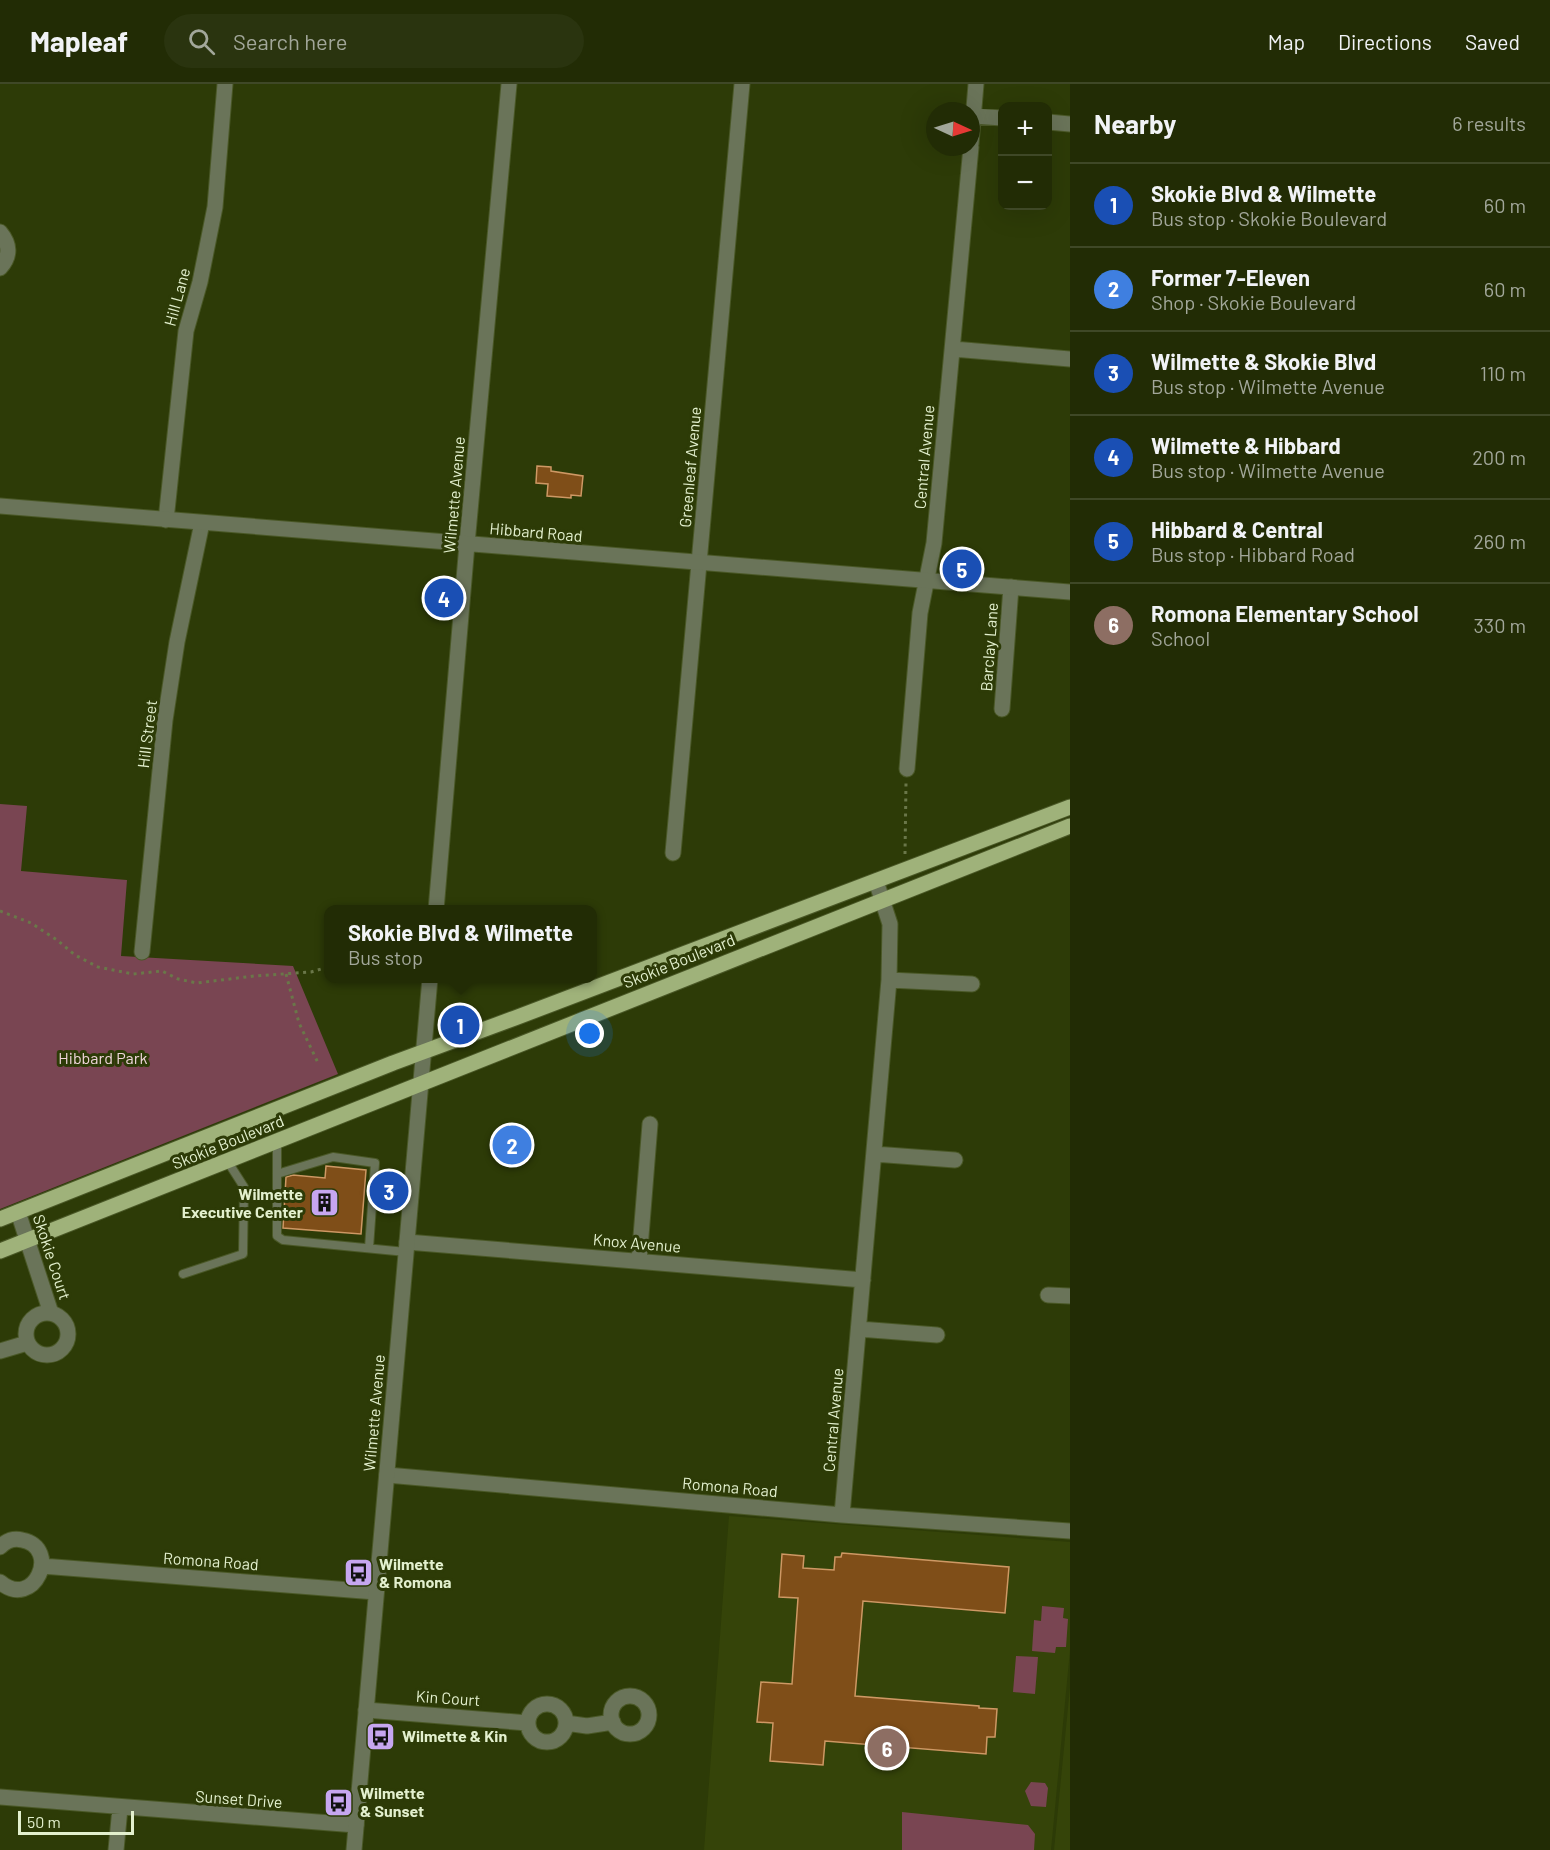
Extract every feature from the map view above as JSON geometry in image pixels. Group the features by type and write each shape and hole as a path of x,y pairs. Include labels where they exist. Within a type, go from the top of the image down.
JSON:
{"main road":[{"name":"Skokie Boulevard","path":"0,1219 424,1052 1070,807"},
{"name":"Skokie Boulevard","path":"0,1251 1070,826"}],"street":[{"name":"Hill Lane","path":"166,519 186,331 200,282 215,207 225,84"},
{"name":"Wilmette Avenue","path":"436,905 509,84"},
{"name":"Greenleaf Avenue","path":"673,853 742,84"},
{"name":"Central Avenue","path":"975,102 976,84"},
{"path":"980,116 998,118"},
{"path":"1052,122 1070,124"},
{"name":"Central Avenue","path":"907,770 920,613 934,543 970,156"},
{"path":"0,232 7,242 8,250 7,258 0,268"},
{"path":"952,350 1070,359"},
{"name":"Hibbard Road","path":"0,506 1070,592"},
{"name":"Hill Street","path":"142,952 165,720 177,642 202,523"},
{"name":"Barclay Lane","path":"1002,709 1011,587"},
{"name":"Central Avenue","path":"842,1515 889,980 890,924 876,881"},
{"path":"889,980 972,984"},
{"name":"Wilmette Avenue","path":"354,1850 430,983"},
{"path":"639,1261 650,1124"},
{"path":"874,1154 955,1160"},
{"name":"Skokie Court","path":"18,1212 51,1313"},
{"name":"Knox Avenue","path":"407,1247 639,1261 863,1280"},
{"path":"1048,1295 1070,1296"},
{"name":"Skokie Court","path":"51,1313 63,1320 68,1339 61,1351 49,1356 42,1355 30,1348 27,1343 26,1331 30,1321 39,1314 51,1313"},
{"path":"859,1329 937,1335"},
{"path":"0,1351 27,1343"},
{"name":"Romona Road","path":"387,1475 842,1515 1070,1531"},
{"path":"0,1547 11,1540 26,1541 38,1551 42,1566 36,1580 24,1588 9,1588 0,1582"},
{"name":"Romona Road","path":"42,1566 376,1592"},
{"path":"547,1704 553,1705 562,1712 566,1723 561,1735 550,1742 543,1742 532,1735 528,1723 532,1712 541,1705 547,1704"},
{"name":"Kin Court","path":"366,1710 528,1723"},
{"path":"566,1723 598,1726 613,1722"},
{"name":"Sunset Drive","path":"0,1797 356,1825"},
{"path":"116,1850 120,1808"}],"lane":[{"path":"277,1142 278,1236 283,1240 369,1248 407,1247"},
{"path":"277,1174 333,1157 375,1163 369,1248"},
{"path":"183,1274 243,1254 244,1187 228,1162"}],"path":[{"path":"905,854 907,770"},
{"path":"0,911 31,923 75,955 98,967 134,974 162,971 178,980 197,983 311,972 324,968"},
{"path":"286,974 298,1023 319,1065"}],"shaded area":[{"path":"729,1516 1070,1542 1070,1650 1051,1850 704,1850"},
{"path":"1070,1687 1070,1850 1054,1850"}],"green space":[{"name":"Hibbard Park","path":"0,804 27,806 21,871 127,880 121,956 293,966 338,1074 0,1209"},
{"path":"1042,1606 1064,1608 1063,1618 1068,1619 1066,1647 1056,1647 1055,1653 1032,1651 1034,1620 1041,1621"},
{"path":"1016,1656 1038,1657 1035,1694 1013,1692"},
{"path":"1031,1782 1045,1783 1048,1788 1046,1807 1031,1806 1025,1791"},
{"path":"902,1812 1028,1825 1035,1834 1034,1850 902,1850"}],"building":[{"path":"537,466 551,467 551,471 583,476 581,496 571,495 571,498 547,496 548,484 536,483"},
{"path":"511,1132 524,1143 513,1158 499,1147"},
{"name":"Wilmette Executive Center","path":"326,1166 366,1170 361,1234 283,1228 286,1177 293,1175 325,1178"},
{"path":"842,1553 1009,1567 1005,1613 863,1601 855,1696 997,1709 995,1737 987,1737 986,1754 825,1741 823,1765 770,1761 773,1723 757,1722 761,1682 792,1684 798,1598 779,1597 782,1554 804,1556 803,1568 834,1570 835,1557 841,1557"}],"place":[{"name":"Hibbard & Central","path":"962,569"},
{"name":"Wilmette & Hibbard","path":"444,598"},
{"name":"Skokie Blvd & Wilmette","path":"460,1025"},
{"name":"Former 7-Eleven","path":"512,1145"},
{"name":"Wilmette & Skokie Blvd","path":"389,1191"},
{"name":"Wilmette Executive Center","path":"324,1203"},
{"name":"Wilmette & Romona","path":"358,1573"},
{"name":"Wilmette & Kin","path":"381,1736"},
{"name":"Romona Elementary School","path":"887,1748"},
{"name":"Wilmette & Sunset","path":"339,1802"}]}
